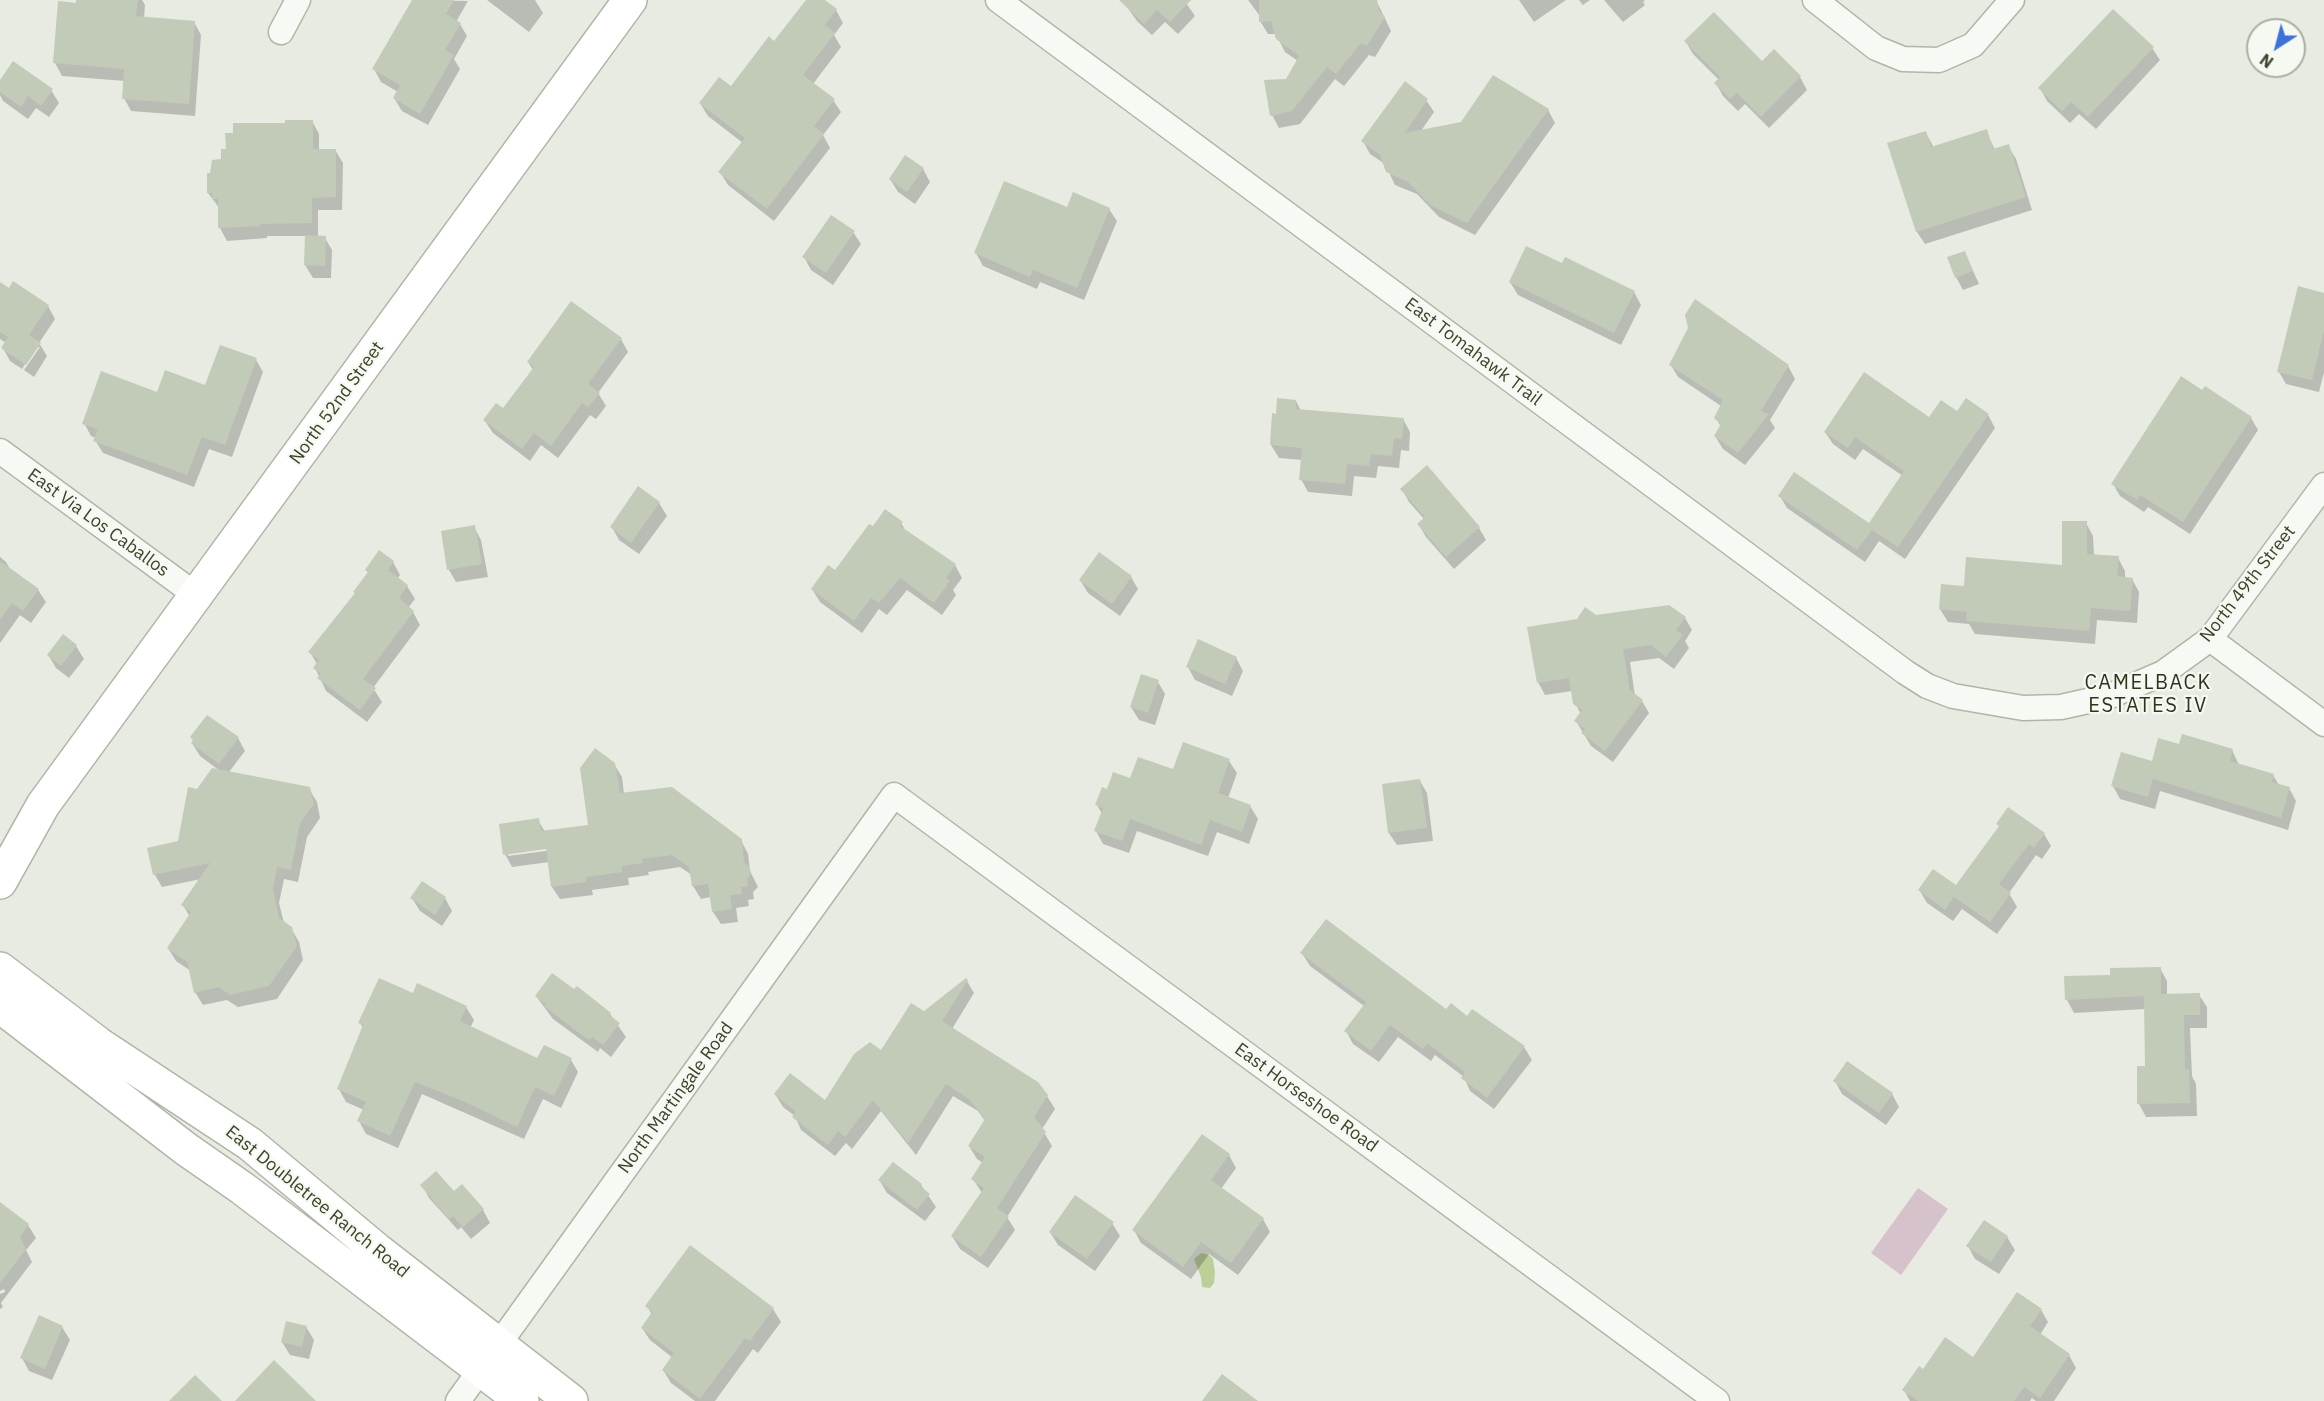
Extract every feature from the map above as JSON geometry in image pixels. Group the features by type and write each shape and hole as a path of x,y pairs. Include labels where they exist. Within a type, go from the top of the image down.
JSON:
{"main road":[{"name":"North 52nd Street","path":"0,882 43,805 630,0"},
{"name":"North 52nd Street","path":"0,850 43,805"},
{"name":"East Doubletree Ranch Road","path":"0,969 99,1045 250,1144 377,1250 489,1357 522,1401"},
{"name":"East Doubletree Ranch Road","path":"0,1006 172,1139 242,1188 489,1357 571,1401"},
{"path":"172,1139 196,1109"}],"street":[{"path":"280,32 298,0"},
{"name":"East Tomahawk Trail","path":"998,0 1905,672 1927,686 1953,696"},
{"path":"1815,0 1876,48 1903,59 1939,60 1973,45 2012,0"},
{"name":"East Via Los Caballos","path":"0,452 196,595"},
{"name":"North 49th Street","path":"1953,696 2023,708 2061,707 2110,696 2163,673 2210,639 2324,485"},
{"path":"2210,639 2324,724"},
{"name":"North Martingale Road","path":"458,1401 894,795"},
{"name":"East Horseshoe Road","path":"894,795 1717,1401"}],"shaded area":[{"path":"1918,1188 1948,1209 1901,1275 1871,1253"},
{"path":"1201,1253 1213,1259 1214,1283 1210,1288 1202,1287 1194,1259"}],"building":[{"path":"76,0 138,0 136,16 195,21 189,104 122,99 124,69 53,63 58,1 76,3"},
{"path":"412,0 454,0 446,14 461,23 445,50 454,55 420,114 393,98 400,85 372,69"},
{"path":"806,0 825,0 837,9 825,25 835,33 803,75 835,99 814,126 824,134 767,209 718,172 745,138 699,103 719,77 731,86 769,36 774,41"},
{"path":"1119,0 1191,0 1170,22 1157,10 1144,24"},
{"path":"1259,0 1377,0 1379,11 1385,17 1367,46 1361,43 1336,74 1327,67 1292,111 1270,116 1264,80 1286,79 1299,56 1276,39 1271,21 1259,22"},
{"path":"2113,9 2154,47 2088,117 2071,102 2062,111 2038,88"},
{"path":"1714,12 1762,61 1774,49 1801,76 1761,117 1737,93 1730,99 1714,83 1720,77 1684,41"},
{"path":"13,61 53,89 41,106 28,96 21,107 0,92 0,80"},
{"path":"1493,75 1549,109 1467,223 1430,205 1408,182 1386,172 1380,155 1361,141 1405,81 1428,99 1405,133 1461,122"},
{"path":"285,120 313,120 313,149 336,149 336,197 312,198 312,223 218,228 218,199 212,199 212,193 207,193 207,173 210,173 212,160 221,159 221,149 226,149 225,133 233,133 233,123 285,123"},
{"path":"1987,129 1993,149 2009,144 2026,197 1916,232 1887,143 1926,131 1931,147"},
{"path":"905,155 924,168 907,192 889,179"},
{"path":"1004,181 1067,207 1073,192 1110,208 1077,288 1033,270 1030,277 974,253"},
{"path":"831,215 855,231 826,273 802,257"},
{"path":"305,235 326,236 325,266 304,265"},
{"path":"1526,246 1562,263 1565,257 1635,291 1614,333 1509,282"},
{"path":"1965,251 1973,271 1955,278 1947,257"},
{"path":"13,281 49,305 29,335 41,343 26,365 1,348 8,337 0,332 0,282 9,288"},
{"path":"2298,286 2324,293 2324,331 2312,380 2277,372"},
{"path":"1695,299 1789,365 1761,411 1769,414 1738,453 1714,436 1721,424 1714,418 1723,400 1669,365 1688,328 1685,315"},
{"path":"571,301 622,338 588,384 600,393 588,407 582,403 551,446 534,433 522,449 483,420 496,403 503,408 534,367 527,362"},
{"path":"220,345 257,358 225,445 202,437 187,475 93,441 98,429 82,424 101,371 157,392 165,370 205,385"},
{"path":"1864,372 1929,417 1941,400 1957,411 1966,398 1989,414 1898,547 1872,530 1857,550 1778,496 1794,472 1869,523 1904,471 1855,437 1848,448 1824,432"},
{"path":"2181,376 2202,390 2205,386 2252,417 2183,522 2140,495 2137,500 2111,484"},
{"path":"1277,398 1296,400 1296,409 1404,418 1402,439 1394,438 1392,456 1371,454 1369,466 1347,464 1345,484 1299,480 1302,448 1270,445 1272,413 1276,414"},
{"path":"1427,465 1480,527 1446,557 1417,524 1425,517 1400,489"},
{"path":"638,486 660,502 631,543 610,527"},
{"path":"885,509 903,522 900,526 956,564 946,578 950,581 934,603 900,578 879,603 871,598 854,621 811,589 828,565 835,570 869,524 873,526"},
{"path":"2062,521 2087,521 2087,554 2119,556 2117,576 2133,578 2130,611 2091,608 2089,631 1966,621 1967,612 1939,609 1941,584 1964,586 1966,557 2062,565"},
{"path":"475,525 482,564 447,570 441,531"},
{"path":"379,550 394,561 388,570 408,585 399,598 414,611 363,679 376,688 360,710 317,678 321,674 313,668 319,660 308,652 355,593 353,592 368,572 365,570"},
{"path":"1099,552 1132,576 1112,604 1079,580"},
{"path":"0,561 39,589 23,611 12,603 0,620"},
{"path":"1669,605 1686,617 1676,630 1683,635 1666,657 1651,645 1623,649 1630,690 1643,700 1605,751 1581,733 1585,729 1574,721 1582,710 1573,704 1569,678 1537,683 1527,627 1577,619 1585,607 1596,615"},
{"path":"63,634 77,645 61,666 47,655"},
{"path":"1198,639 1237,657 1225,684 1186,667"},
{"path":"1141,674 1159,680 1148,713 1130,707"},
{"path":"207,715 239,737 219,764 191,743 193,740 190,737"},
{"path":"2182,734 2233,749 2230,761 2274,774 2272,782 2290,787 2281,818 2153,779 2148,797 2111,786 2121,752 2152,761 2158,738 2179,744"},
{"path":"1183,742 1230,759 1218,793 1251,805 1242,832 1210,820 1201,845 1130,819 1122,841 1094,831 1103,808 1095,805 1102,787 1107,789 1113,772 1130,778 1138,757 1173,769"},
{"path":"595,748 615,763 620,793 672,787 742,839 744,862 749,866 751,873 747,879 748,886 741,887 742,894 730,895 732,909 712,912 708,884 692,886 689,867 672,855 642,859 643,863 622,866 622,872 586,877 586,882 551,887 546,849 503,855 499,824 539,818 541,831 588,825 580,768"},
{"path":"212,768 310,787 314,804 300,823 291,870 277,867 273,889 279,918 292,927 297,946 269,986 230,995 219,987 194,993 187,962 167,948 191,912 181,905 210,863 153,875 147,848 178,841 188,787 197,789"},
{"path":"1420,779 1427,828 1388,833 1382,784"},
{"path":"2008,807 2045,833 2034,848 2029,844 1999,884 2011,893 1990,922 1954,897 1945,910 1918,890 1933,869 1956,885 1999,826 1996,824"},
{"path":"422,881 446,897 435,915 410,898"},
{"path":"1326,919 1446,1009 1451,1003 1467,1016 1472,1009 1525,1046 1487,1098 1461,1078 1465,1072 1427,1043 1423,1049 1390,1025 1371,1051 1344,1031 1366,1002 1300,953"},
{"path":"2161,967 2161,994 2200,993 2200,1015 2184,1015 2185,1069 2189,1069 2190,1103 2137,1104 2137,1066 2145,1066 2144,996 2065,1000 2064,976 2110,975 2110,968"},
{"path":"552,973 574,989 577,986 620,1023 603,1045 592,1037 590,1040 583,1036 544,1006 546,1004 535,996"},
{"path":"379,978 413,993 417,983 467,1006 460,1021 537,1058 544,1045 572,1058 554,1096 535,1087 517,1127 463,1101 415,1082 390,1136 357,1121 366,1102 337,1089 363,1025 358,1023"},
{"path":"966,978 968,980 942,1021 1038,1082 1048,1095 1034,1117 1046,1132 997,1208 1009,1216 981,1257 951,1236 984,1188 971,1179 985,1157 968,1146 985,1119 969,1099 946,1084 908,1143 873,1100 845,1137 838,1131 828,1145 792,1117 796,1112 774,1094 790,1073 825,1100 854,1054 870,1042 881,1050 911,1003 924,1011"},
{"path":"1847,1061 1893,1093 1879,1113 1833,1081"},
{"path":"1202,1134 1230,1154 1211,1180 1264,1218 1231,1263 1201,1242 1183,1267 1132,1230"},
{"path":"893,1162 922,1184 920,1186 930,1194 917,1210 878,1180"},
{"path":"436,1171 454,1191 462,1184 484,1209 463,1227 453,1216 449,1219 420,1185"},
{"path":"1075,1195 1114,1222 1087,1259 1049,1232"},
{"path":"0,1202 29,1224 20,1237 26,1249 0,1283"},
{"path":"1984,1220 2008,1236 1991,1262 1966,1246"},
{"path":"690,1245 774,1308 750,1341 745,1338 700,1399 662,1370 674,1353 641,1328 652,1312 645,1306"},
{"path":"2017,1292 2042,1309 2030,1326 2070,1354 2040,1398 2024,1387 2014,1401 1918,1401 1902,1390 1919,1366 1923,1369 1945,1337 1973,1357"},
{"path":"39,1315 63,1326 45,1369 20,1358"},
{"path":"286,1321 307,1326 302,1347 281,1342"},
{"path":"274,1360 316,1401 235,1401"},
{"path":"1222,1374 1258,1401 1202,1401"},
{"path":"195,1375 222,1401 169,1401"}],"district":[{"name":"CAMELBACK ESTATES IV","path":"2148,694"}]}
